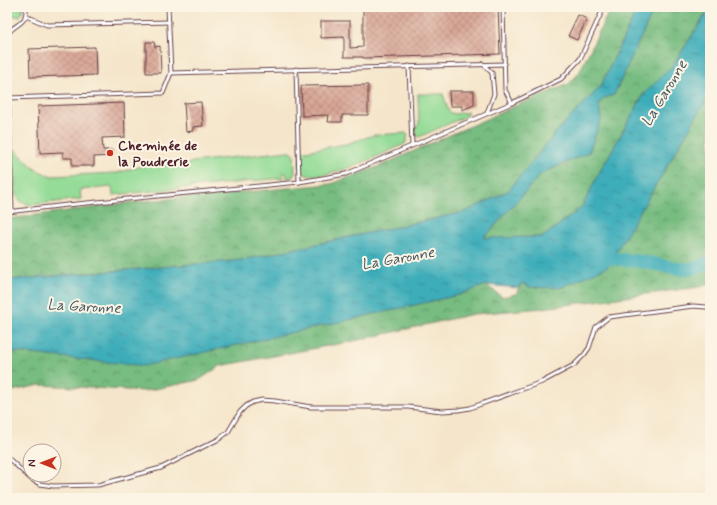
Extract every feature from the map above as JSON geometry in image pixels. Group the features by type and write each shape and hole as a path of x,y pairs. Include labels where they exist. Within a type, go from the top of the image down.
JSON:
{"lane":[{"path":"7,36 10,29 22,22 26,16 26,7"},
{"path":"8,98 163,93 171,73 168,7"},
{"path":"503,7 505,90 512,103"},
{"path":"7,212 299,182 346,174 512,103 561,79 580,59 604,7"},
{"path":"26,16 47,25 169,22"},
{"path":"7,54 12,212"},
{"path":"483,64 492,73 494,94 487,113"},
{"path":"171,73 505,64"},
{"path":"409,66 412,145"},
{"path":"296,70 299,182"},
{"path":"7,457 31,479 40,484 53,486 98,485 161,468 219,438 228,432 240,412 246,406 257,401 275,401 311,407 408,407 442,411 470,408 542,382 574,365 589,348 596,327 609,317 693,306 706,307 710,309"}],"green space":[{"path":"10,7 23,7 20,16 13,16 10,11"},
{"path":"611,7 638,7 601,86 557,131 508,191 465,212 243,260 7,280 7,219 135,202 331,184 380,166 569,84 579,73"},
{"path":"655,7 710,7 673,65 644,94 599,173 582,207 543,237 484,238 541,174 589,152 601,120 599,104 604,98 614,95"},
{"path":"418,94 443,94 449,112 455,114 468,112 466,116 419,137 414,135 414,129 419,124"},
{"path":"710,94 710,284 699,287 543,308 473,314 354,341 220,366 199,380 145,391 40,385 7,392 7,353 459,295 486,285 502,297 516,294 522,283 607,267"},
{"path":"406,133 408,136 405,144 353,166 323,175 311,176 301,171 300,152 346,144 374,135"},
{"path":"14,149 35,169 50,176 117,173 149,164 183,166 193,162 288,151 294,153 295,172 293,177 287,178 286,173 283,173 283,178 113,195 112,187 80,190 81,199 30,205 21,202 15,194"}],"water":[{"name":"La Garonne","path":"638,7 655,7 614,95 604,98 599,104 601,120 589,152 541,174 484,238 543,237 582,207 599,173 644,94 673,65 710,8 710,94 607,267 560,288 529,287 522,283 518,288 486,285 459,295 144,366 13,352 7,353 7,280 243,260 465,212 508,191 557,131 601,86"}],"building":[{"path":"363,7 498,7 500,54 363,58 344,57 344,37 321,38 321,21 350,21 350,48 363,47"},
{"path":"578,15 587,19 577,40 568,36"},
{"path":"146,42 154,42 155,47 160,46 161,73 146,73"},
{"path":"95,47 96,75 30,77 29,49"},
{"path":"368,85 368,115 342,115 342,122 328,122 329,115 302,116 301,86"},
{"path":"449,91 474,91 474,105 462,110 462,106 450,106"},
{"path":"201,102 203,126 193,127 193,131 186,132 184,103"},
{"path":"124,103 125,137 102,138 103,150 111,150 113,152 112,156 94,157 94,166 72,166 72,158 63,158 63,152 40,153 38,106"}],"waterway":[{"path":"595,257 643,262 681,269 695,268 710,261"}],"place":[{"name":"Cheminée de la Poudrerie","path":"110,153"}]}
